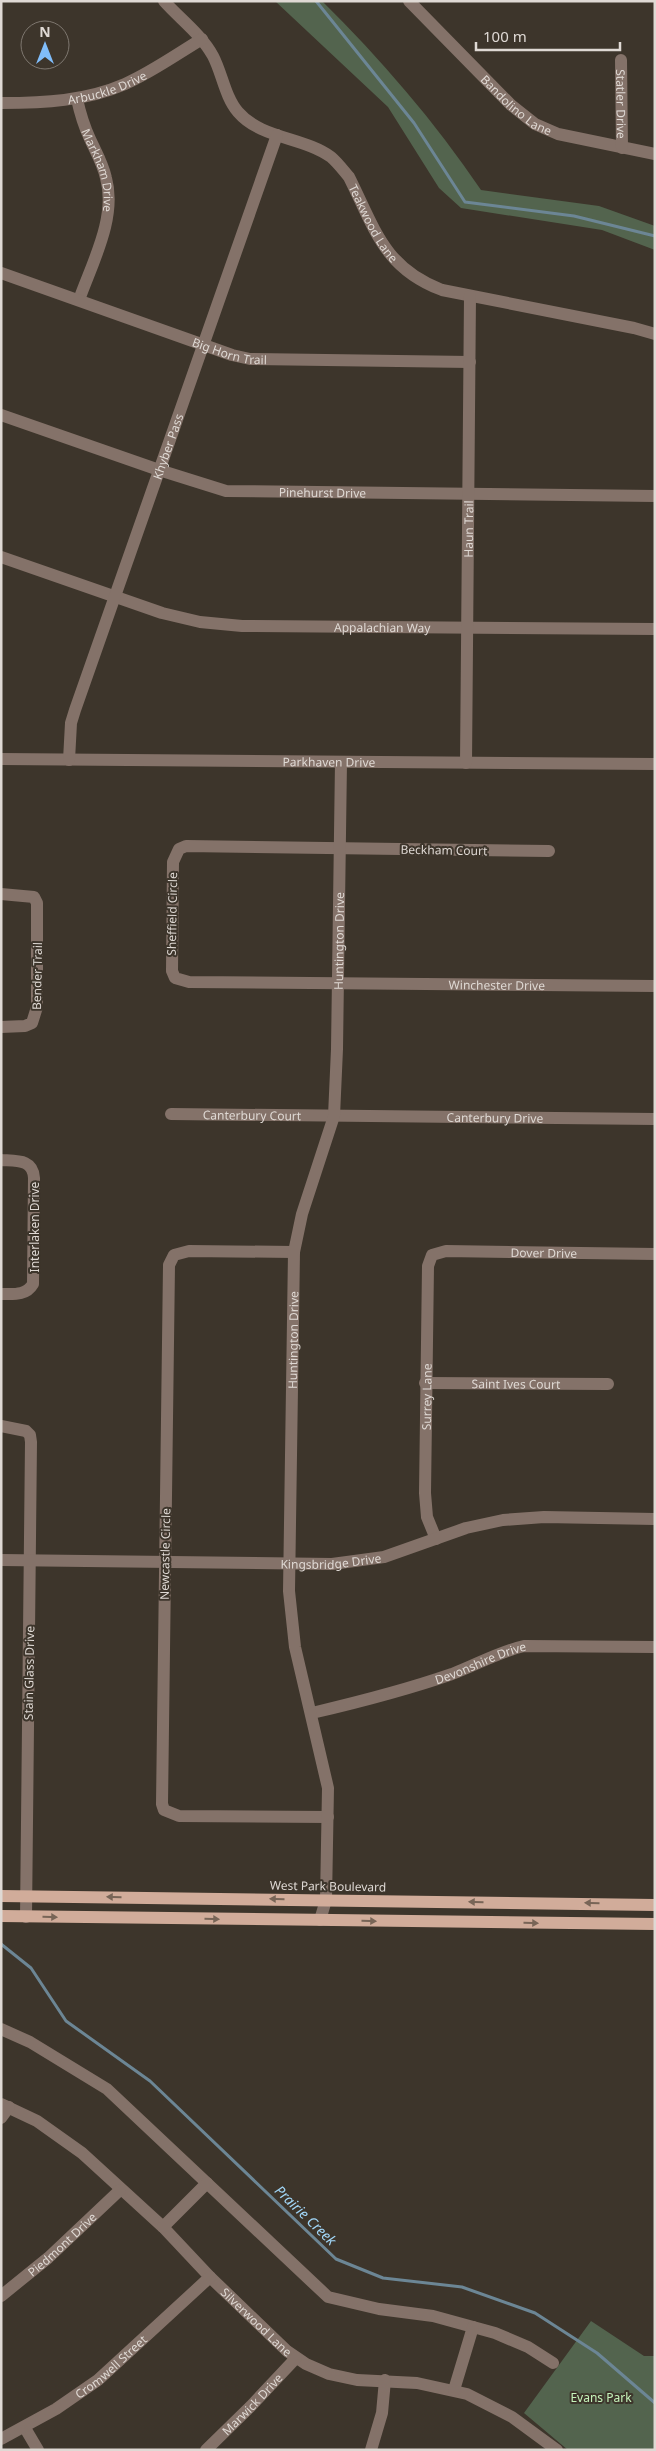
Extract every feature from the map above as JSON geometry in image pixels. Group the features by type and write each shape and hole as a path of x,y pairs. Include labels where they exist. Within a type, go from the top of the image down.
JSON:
{"main road":[{"name":"West Park Boulevard","path":"1,1896 655,1905"},
{"path":"1,1916 655,1924"}],"street":[{"name":"Teakwood Lane","path":"164,1 202,39 212,54 238,112 254,125 317,150 330,157 340,166 349,177 387,250 400,267 426,284 470,296 634,328 655,334"},
{"name":"Bandolino Lane","path":"409,1 525,117 558,134 655,154"},
{"name":"Arbuckle Drive","path":"1,103 40,103 77,99 124,84 202,39"},
{"name":"Statler Drive","path":"621,60 622,148"},
{"name":"Markham Drive","path":"77,99 82,120 107,179 108,195 103,233 79,300"},
{"name":"Khyber Pass","path":"69,760 70,730 75,710 276,135"},
{"name":"Big Horn Trail","path":"1,273 232,355 266,360 470,362"},
{"name":"Haun Trail","path":"466,763 470,296"},
{"name":"Pinehurst Drive","path":"1,415 212,488 242,492 655,496"},
{"name":"Appalachian Way","path":"1,557 162,613 200,622 242,626 655,629"},
{"name":"Parkhaven Drive","path":"1,759 655,764"},
{"name":"Huntington Drive","path":"320,1920 326,1900 328,1788 326,1769 293,1633 290,1564 294,1252 302,1214 334,1116 341,762"},
{"name":"Sheffield Circle","path":"338,982 181,981 175,978 171,961 173,862 179,849 193,846 340,848"},
{"name":"Beckham Court","path":"340,848 549,851"},
{"name":"Bender Trail","path":"1,894 34,897 37,910 36,1016 32,1023 25,1026 1,1027"},
{"name":"Winchester Drive","path":"338,982 655,986"},
{"name":"Canterbury Court","path":"171,1114 334,1116"},
{"name":"Canterbury Drive","path":"334,1116 655,1119"},
{"name":"Interlaken Drive","path":"1,1160 24,1162 31,1166 34,1178 33,1284 29,1290 22,1293 1,1294"},
{"name":"Newcastle Circle","path":"294,1252 188,1251 181,1252 170,1259 162,1804 164,1810 179,1816 328,1817"},
{"name":"Dover Drive","path":"432,1255 446,1251 655,1254"},
{"name":"Surrey Lane","path":"432,1255 428,1266 425,1499 428,1517 436,1539"},
{"name":"Saint Ives Court","path":"426,1383 608,1384"},
{"name":"Stain Glass Drive","path":"1,1426 26,1430 31,1442 26,1917"},
{"name":"Kingsbridge Drive","path":"1,1560 290,1564 357,1562 384,1557 466,1528 504,1520 544,1517 655,1518"},
{"name":"Devonshire Drive","path":"312,1713 405,1690 454,1673 509,1649 524,1646 655,1647"},
{"path":"1,2029 30,2042 107,2089 328,2298 379,2309 433,2316 473,2327 512,2340 552,2363"},
{"path":"1,2118 5,2106"},
{"name":"Silverwood Lane","path":"5,2106 37,2121 82,2153 163,2228 210,2277 296,2358 329,2374 357,2380 385,2380 454,2390 467,2394 512,2417 557,2450"},
{"path":"163,2228 207,2183"},
{"name":"Piedmont Drive","path":"1,2296 48,2258 120,2190"},
{"name":"Cromwell Street","path":"1,2440 25,2428 98,2380 210,2277"},
{"path":"454,2390 473,2327"},
{"name":"Marwick Drive","path":"206,2450 296,2358"},
{"path":"371,2450 380,2422 385,2380"},
{"path":"25,2428 38,2450"}],"green space":[{"path":"275,1 322,1 406,91 481,190 599,206 655,226 655,250 602,230 461,208 439,188 388,107"},
{"name":"Evans Park","path":"591,2321 644,2356 655,2356 655,2450 568,2450 524,2413"}],"waterway":[{"path":"316,1 414,123 465,202 574,216 655,236"},
{"name":"Prairie Creek","path":"1,1944 31,1968 66,2021 150,2081 336,2259 383,2278 462,2287 535,2313 597,2353 655,2403"}]}
